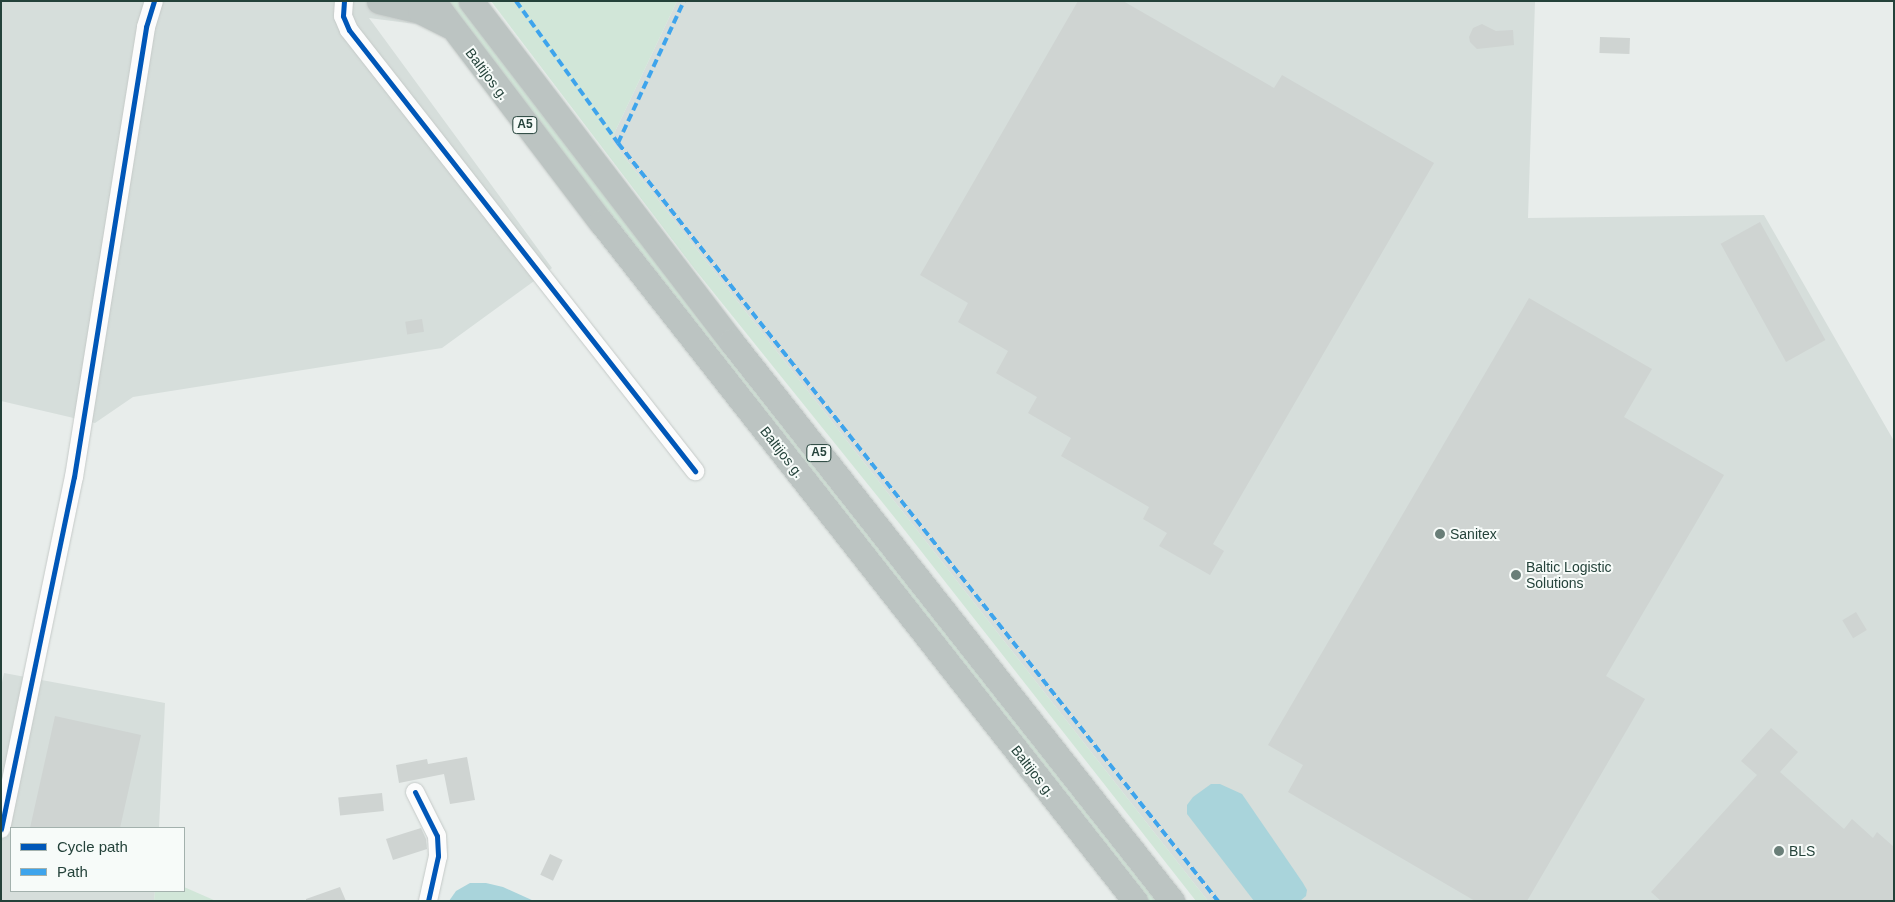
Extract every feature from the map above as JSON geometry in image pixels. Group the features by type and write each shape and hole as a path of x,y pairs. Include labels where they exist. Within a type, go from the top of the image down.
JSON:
{"highway":[{"path":"379,1 420,11 452,27"},
{"name":"Baltijos g.","path":"433,1 595,214 1135,901"},
{"name":"Baltijos g.","path":"471,1 730,341 1172,901"}],"street":[{"path":"1,829 74,477 146,27 154,1"},
{"path":"344,1 343,16 349,30 695,471"},
{"path":"415,792 437,836 438,856 428,901"}],"shaded area":[{"path":"1,1 406,1 423,25 369,18 552,268 442,348 133,397 95,423 1,401"},
{"path":"677,1 1535,2 1528,218 1764,215 1894,441 1894,901 1208,901 611,140"},
{"path":"4,673 165,703 159,827 10,827 10,892 155,892 154,901 1,901 1,687"}],"green space":[{"path":"447,1 463,1 1161,901 1149,901 567,162"},
{"path":"491,1 677,1 611,140 1208,901 1196,901 899,523 693,267"},
{"path":"185,887 216,901 154,901 155,892 185,892"}],"water":[{"path":"1211,784 1220,784 1242,794 1307,890 1306,896 1300,901 1254,901 1187,814 1187,805 1193,797"},
{"path":"470,883 486,883 503,887 534,901 449,901 456,891"}],"building":[{"path":"1078,1 1123,1 1274,88 1282,75 1434,163 1213,544 1224,551 1210,575 1159,546 1167,533 1143,519 1149,507 1061,456 1071,438 1028,413 1037,397 996,373 1008,351 958,322 968,303 920,275"},
{"path":"1482,24 1496,31 1513,30 1514,45 1477,49 1470,42 1469,37 1473,28"},
{"path":"1600,37 1630,38 1629,54 1599,53"},
{"path":"1760,222 1825,340 1786,362 1721,244"},
{"name":"Baltic Logistic Solutions","path":"1529,298 1652,369 1624,417 1724,475 1606,676 1645,699 1527,901 1475,901 1288,792 1303,765 1268,745"},
{"path":"422,319 424,332 407,334 405,322"},
{"path":"1856,612 1867,630 1853,638 1842,620"},
{"path":"55,716 141,735 120,827 30,827"},
{"name":"BLS","path":"1771,728 1798,752 1780,772 1844,829 1852,819 1873,838 1877,832 1894,847 1894,901 1661,901 1651,892 1757,775 1741,761"},
{"path":"467,757 475,800 450,804 444,774 399,783 396,765 427,759 428,764"},
{"path":"382,793 384,811 340,816 338,798"},
{"path":"421,828 426,839 427,849 393,860 386,839"},
{"path":"550,854 563,860 553,881 540,875"},
{"path":"340,887 346,901 306,901 306,899"}],"marked path":[{"path":"516,1 618,143 1218,901"},
{"path":"618,143 684,1"}],"cycle path":[{"path":"1,829 74,477 146,27 154,1"},
{"path":"344,1 343,16 349,30 695,471"},
{"path":"415,792 437,836 438,856 428,901"}],"place":[{"name":"Sanitex","path":"1440,534"},
{"name":"Baltic Logistic Solutions","path":"1516,575"},
{"name":"BLS","path":"1779,851"}]}
